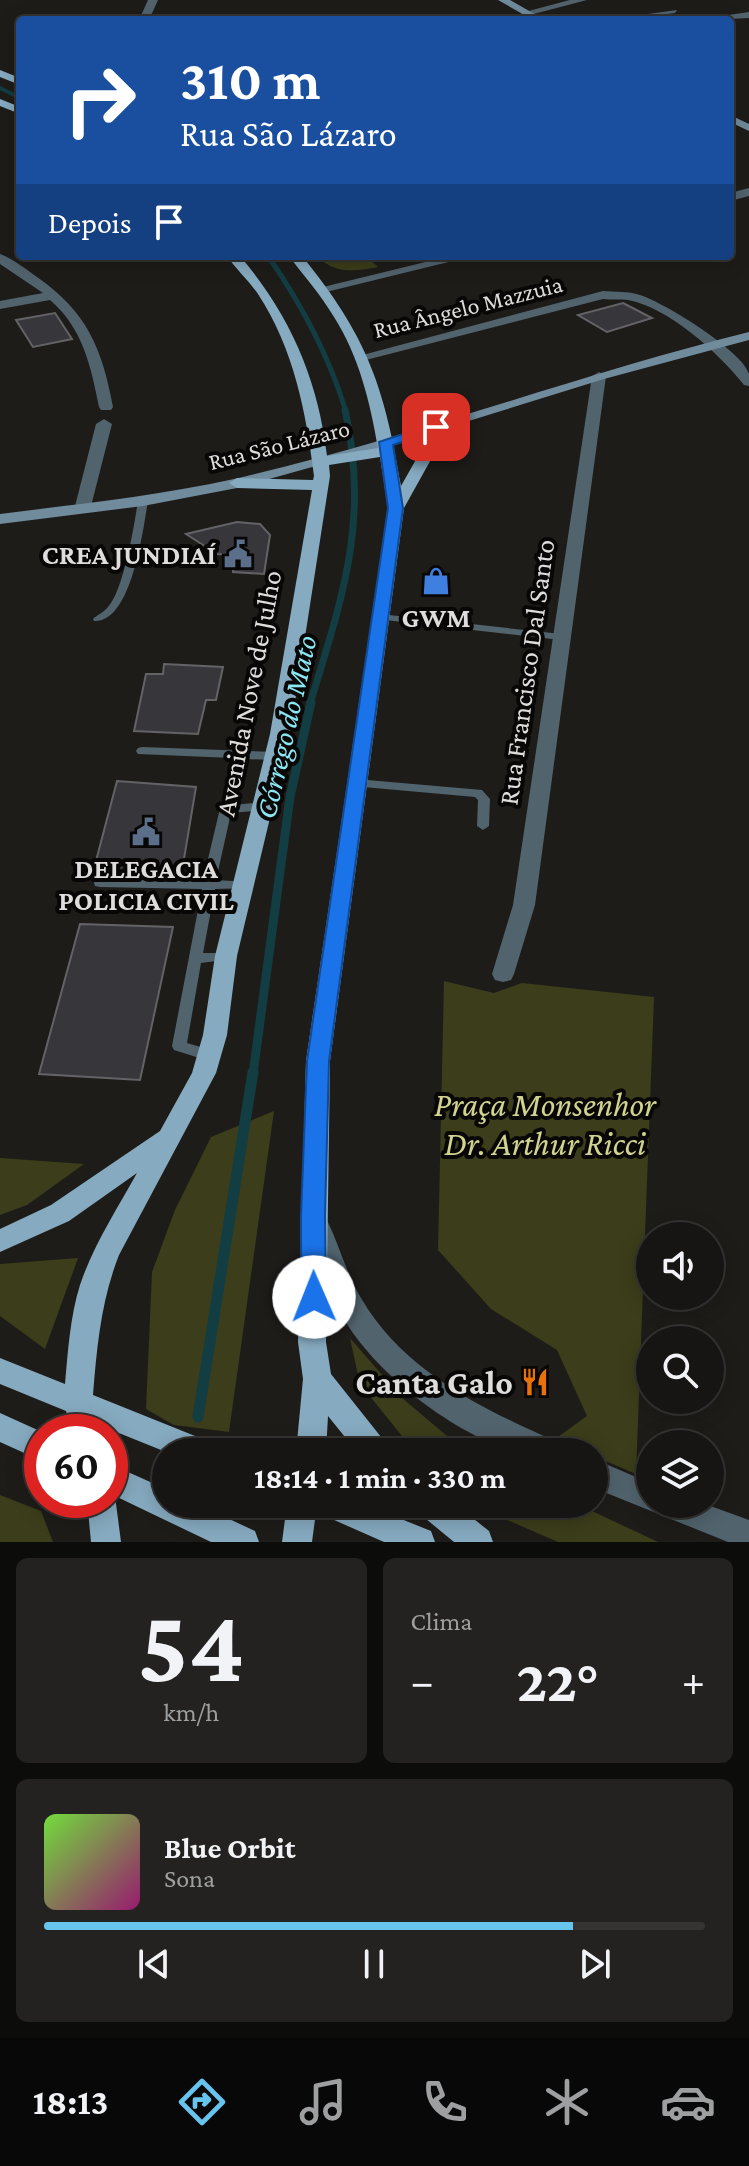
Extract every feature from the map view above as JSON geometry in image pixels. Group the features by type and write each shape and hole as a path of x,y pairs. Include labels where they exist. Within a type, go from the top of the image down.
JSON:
{"main road":[{"path":"503,0 532,16"},
{"name":"Avenida Nove de Julho","path":"82,1414 78,1402 85,1322 94,1285 107,1252 204,1073 215,1035 226,956 275,756 320,485 329,459 298,360 268,299 236,260"},
{"path":"298,260 322,289 362,357 378,449 396,508"},
{"name":"Rua São Lázaro","path":"378,449 461,419 599,376 749,336"},
{"path":"312,1438 317,1379 312,1342 318,1061 333,972 380,617 396,508 428,452 461,419"},
{"path":"329,459 378,449"},
{"name":"Rua São Lázaro","path":"0,519 143,501 237,483 329,459"},
{"path":"237,483 320,485"},
{"path":"0,1241 60,1213 107,1183 172,1134"},
{"path":"0,1371 166,1438"},
{"path":"317,1379 364,1438"},
{"path":"0,1427 24,1438"},
{"path":"128,1487 244,1542"},
{"path":"104,1518 106,1542"},
{"path":"297,1542 300,1518"},
{"path":"362,1518 420,1542"},
{"path":"448,1518 478,1542"}],"street":[{"path":"526,13 582,0"},
{"path":"0,258 55,295 79,320 99,369 105,416 82,510"},
{"path":"322,289 449,260"},
{"path":"0,305 55,295"},
{"name":"Rua Ângelo Mazzuia","path":"362,357 603,295 631,296 655,305 713,346 749,382"},
{"name":"Rua Francisco Dal Santo","path":"503,974 524,905 599,376"},
{"path":"313,1216 355,1314 408,1376 462,1411 518,1438"},
{"path":"608,1479 636,1492"},
{"path":"703,1518 749,1535"}],"lane":[{"path":"637,16 675,11"},
{"path":"98,619 112,610 118,598 143,501"},
{"path":"380,617 561,637"},
{"path":"142,751 275,756"},
{"path":"209,1055 179,1046 209,884 239,754"},
{"path":"356,783 478,793 484,799 483,826"},
{"path":"226,810 263,806"},
{"path":"100,883 243,885"},
{"path":"196,958 226,956"}],"green space":[{"path":"322,260 370,260 378,267 338,269"},
{"name":"Praça Monsenhor Dr. Arthur Ricci","path":"444,981 494,993 522,983 654,997 646,1222 636,1222 636,1310 642,1310 642,1326 636,1326 636,1474 608,1462 608,1438 556,1438 587,1416 557,1350 491,1309 438,1250"},
{"path":"274,1111 229,1432 174,1425 146,1409 152,1272 175,1210 211,1137"},
{"path":"0,1158 84,1164 27,1205 0,1215"},
{"path":"78,1258 45,1349 0,1316 0,1264"},
{"path":"350,1338 402,1398 449,1438 404,1438 360,1384"},
{"path":"0,1495 24,1504 24,1518 44,1518 53,1542 0,1542"},
{"path":"503,1518 607,1518 658,1542 558,1542"}],"building":[{"path":"623,303 652,318 607,332 578,315"},
{"path":"55,313 72,339 33,347 16,320"},
{"path":"237,522 260,524 270,535 264,574 233,572 235,555 217,554 186,534"},
{"path":"164,664 223,667 216,700 206,700 198,734 134,731 146,674 163,674"},
{"name":"DELEGACIA POLICIA CIVIL","path":"117,781 196,787 181,877 92,876"},
{"path":"80,924 173,927 140,1080 39,1074"}],"waterway":[{"name":"Córrego do Mato","path":"0,88 16,96"},
{"name":"Córrego do Mato","path":"271,260 313,331 346,412"},
{"name":"Córrego do Mato","path":"310,704 349,559 355,488 345,410"},
{"name":"Córrego do Mato","path":"253,1074 290,797 311,702"},
{"name":"Córrego do Mato","path":"198,1417 253,1072"}],"place":[{"name":"CREA JUNDIAÍ","path":"238,554"},
{"name":"GWM","path":"436,581"},
{"name":"DELEGACIA POLICIA CIVIL","path":"146,832"},
{"name":"Canta Galo","path":"535,1382"}],"route":[{"path":"314,1297 318,1061 333,972 362,739 396,508 386,442 436,427"}]}
